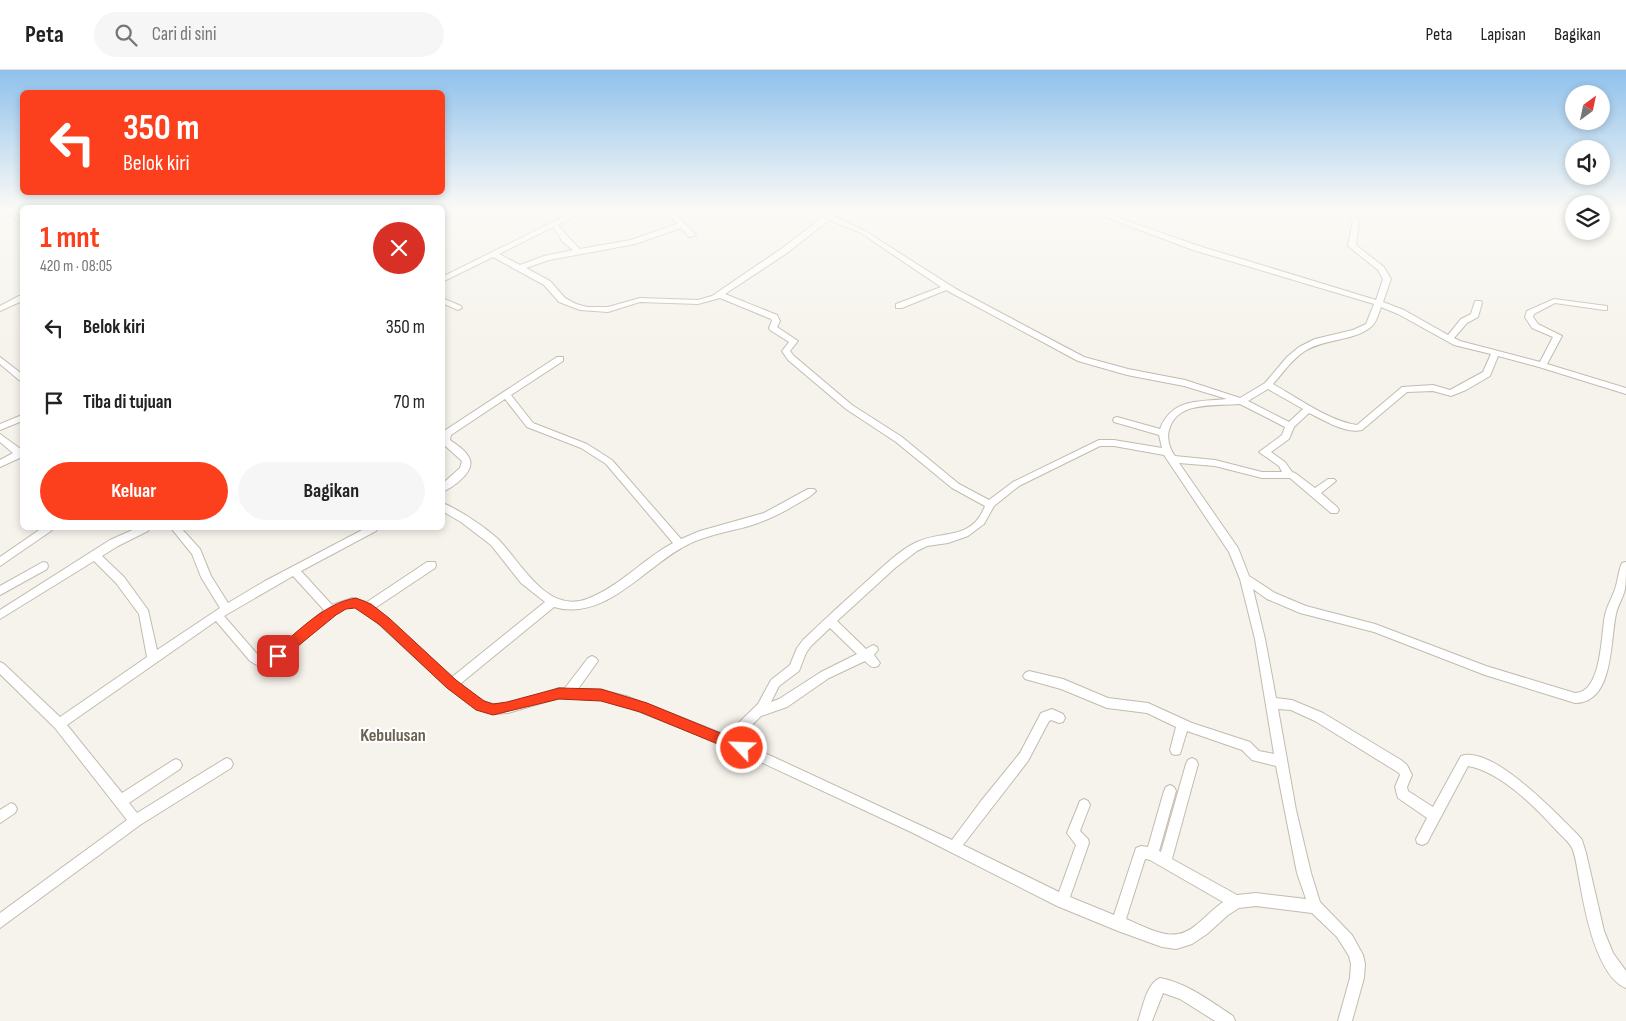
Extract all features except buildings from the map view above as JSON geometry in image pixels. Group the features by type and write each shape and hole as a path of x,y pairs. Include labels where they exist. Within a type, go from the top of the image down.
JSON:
{"street":[{"path":"445,278 492,254"},
{"path":"494,254 546,282 554,288 561,299 584,308 613,308 640,300 708,301 720,295 779,254"},
{"path":"520,268 566,254"},
{"path":"898,254 947,288 1081,359 1127,372 1185,383 1241,401 1290,426"},
{"path":"1217,254 1378,303 1407,315 1449,339 1626,391"},
{"path":"1345,1021 1357,974 1356,957 1345,937 1315,906 1304,873 1281,761 1260,639 1244,580 1234,551 1169,456 1163,433 1170,416 1182,408 1241,401 1268,386 1290,359 1302,349 1318,341 1356,332 1369,324 1374,318 1387,279 1381,269 1363,254"},
{"path":"899,306 947,288"},
{"path":"720,295 774,317 776,321 773,328 794,341 786,351 787,354 823,386 869,422 893,435 953,484 973,497 990,504"},
{"path":"0,309 20,299"},
{"path":"1542,365 1558,336 1535,326 1531,321 1530,313 1554,301 1604,308"},
{"path":"445,302 458,308"},
{"path":"1449,339 1464,321 1475,315 1478,303"},
{"path":"1268,386 1345,425 1359,428 1405,389 1436,388 1451,393 1462,388 1487,374 1495,354"},
{"path":"445,487 466,467 467,462 446,441 447,433 560,359"},
{"path":"0,360 20,376"},
{"path":"506,394 530,425 584,446 609,462 624,477 679,543"},
{"path":"1289,475 1282,464 1264,453 1286,437 1290,426 1309,408"},
{"path":"0,427 20,419"},
{"path":"1117,420 1163,433"},
{"path":"0,437 20,452"},
{"path":"728,741 758,713 767,701 775,683 795,668 805,646 899,558 923,543 954,538 963,534 974,527 986,515 990,504 1016,484 1100,443 1114,443 1169,456 1215,463 1266,476 1294,476 1334,510"},
{"path":"0,464 20,454"},
{"path":"1315,492 1331,481"},
{"path":"445,508 495,542 524,580 552,602 572,606 582,605 600,598 679,543 709,531 759,519 775,513 811,491"},
{"path":"0,562 45,530"},
{"path":"0,615 95,555 141,530"},
{"path":"178,530 196,552 222,612 254,658 262,663 278,656 332,612 352,602 366,608 399,634 471,701 493,709 568,693 601,695 626,701 728,741 954,847 1062,901 1160,940 1178,942 1185,940 1236,902 1252,899 1293,906 1315,906"},
{"path":"59,724 222,612 269,584 369,530"},
{"path":"95,555 120,580 141,607 144,613 153,658"},
{"path":"366,608 431,564"},
{"path":"0,591 43,566"},
{"path":"1244,580 1271,596 1304,610 1375,628 1485,670 1574,698 1584,698 1597,686 1605,652 1610,612 1621,588 1622,574 1626,566"},
{"path":"296,571 332,612"},
{"path":"452,684 552,602"},
{"path":"758,713 783,703 824,675 872,656 830,621"},
{"path":"568,693 592,661"},
{"path":"0,667 59,724 136,821"},
{"path":"1028,676 1063,684 1107,703 1148,708 1183,724 1246,746 1253,754 1260,758 1281,761"},
{"path":"1271,703 1292,705 1319,717 1397,764 1403,769 1406,776 1401,787 1402,794 1435,816"},
{"path":"954,847 1024,757 1044,717 1052,714 1059,718"},
{"path":"1176,750 1183,724"},
{"path":"1422,839 1465,760 1471,760 1486,766 1515,784 1538,802 1578,845 1605,954 1614,970 1626,981"},
{"path":"0,921 136,821 227,764"},
{"path":"1165,862 1192,764"},
{"path":"121,801 176,765"},
{"path":"1152,854 1170,791"},
{"path":"1062,901 1083,843 1073,833 1084,805"},
{"path":"0,817 11,809"},
{"path":"1118,924 1138,855 1141,852 1152,854 1236,902"},
{"path":"1145,1021 1156,990 1160,985 1166,985 1228,1021"}],"district":[{"name":"Kebulusan","path":"393,735"}],"route":[{"path":"278,656 332,612 352,602 366,608 384,621 471,701 480,706 493,709 507,708 559,694 601,695 642,707 742,748"}]}
